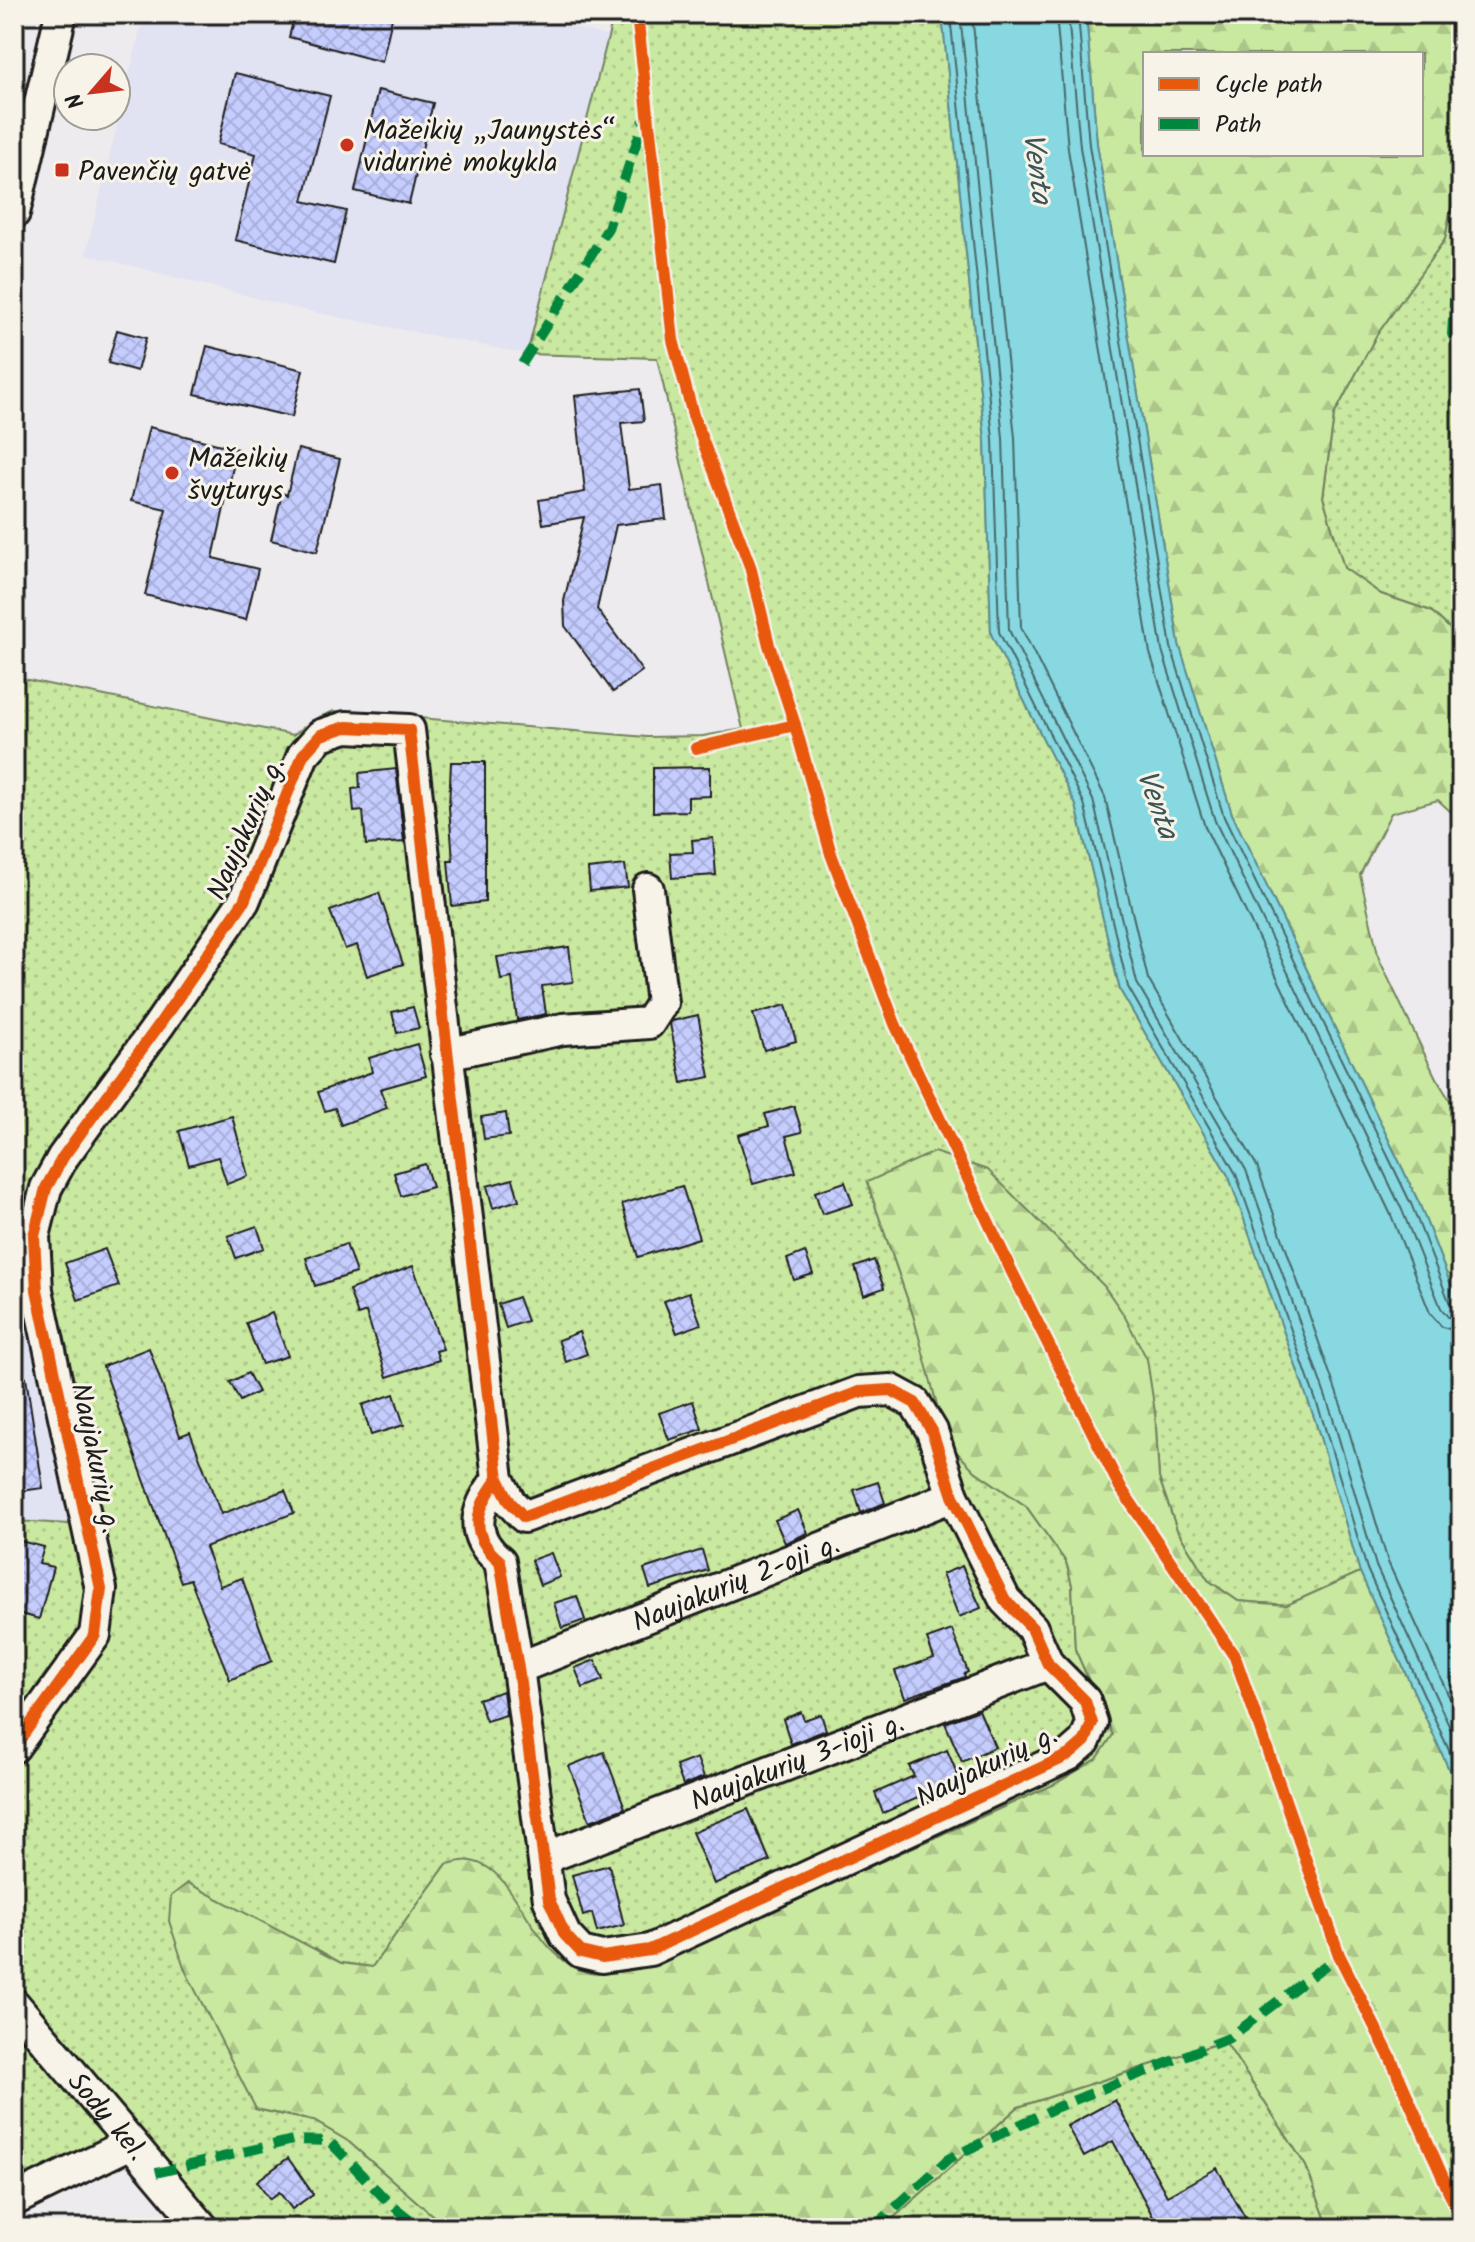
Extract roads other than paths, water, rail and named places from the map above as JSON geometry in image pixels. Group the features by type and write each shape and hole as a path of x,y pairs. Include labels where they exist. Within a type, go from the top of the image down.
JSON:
{"street":[{"path":"14,213 61,14"},
{"name":"Naujakurių g.","path":"14,1747 95,1635 101,1589 37,1290 34,1236 46,1188 63,1157 244,901 303,755 321,735 346,727 409,730 498,1479 510,1502 524,1517 859,1392 891,1390 915,1403 932,1431 953,1496 1005,1600 1032,1628 1048,1664 1085,1701 1092,1723 1085,1741 1069,1755 650,1950 602,1957 581,1952 565,1935 549,1900 518,1668 500,1561 487,1550 479,1534 479,1514 484,1497 498,1479"},
{"path":"446,1054 563,1029 649,1023 662,1003 648,889"},
{"name":"Naujakurių 2-oji g.","path":"518,1668 953,1496"},
{"path":"500,1561 517,1544 524,1529 524,1517"},
{"name":"Naujakurių 3-ioji g.","path":"545,1858 1048,1664"},
{"name":"Sodų kel.","path":"14,2004 203,2228"},
{"path":"14,2200 131,2143"}],"water":[{"name":"Venta","path":"942,14 1086,14 1097,144 1179,644 1232,814 1419,1203 1461,1311 1461,1796 1360,1572 1315,1420 1229,1177 1120,990 1076,805 991,634 985,440"}],"place":[{"name":"Mažeikių „Jaunystės“ vidurinė mokykla","path":"347,145"},
{"name":"Pavenčių gatvė","path":"62,170"},
{"name":"Mažeikių švyturys","path":"172,473"}]}
